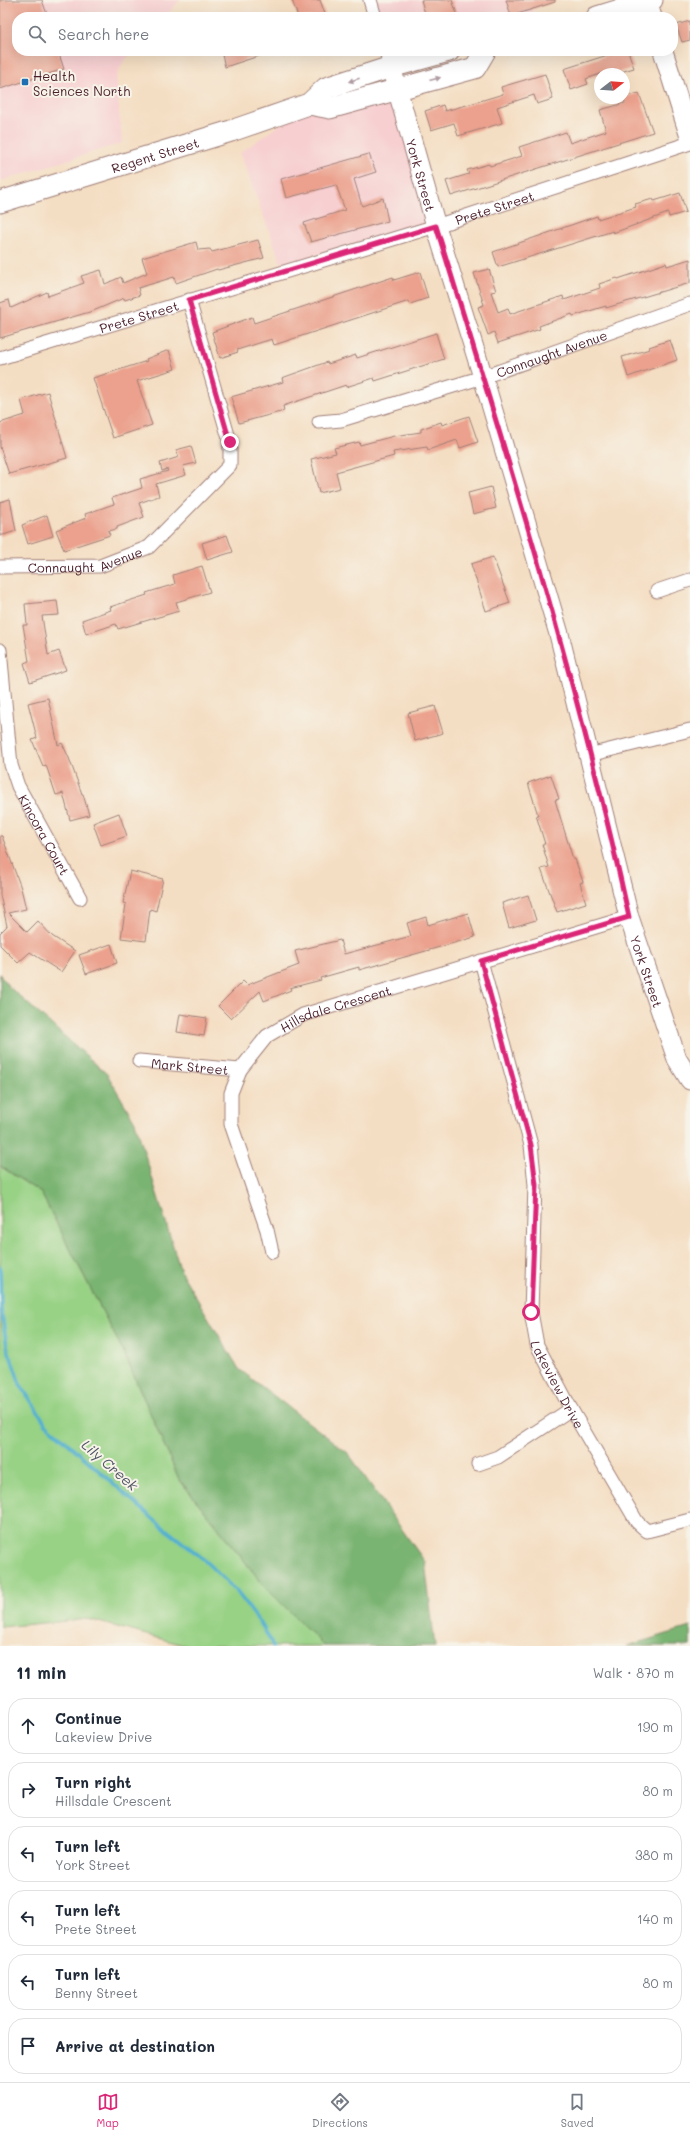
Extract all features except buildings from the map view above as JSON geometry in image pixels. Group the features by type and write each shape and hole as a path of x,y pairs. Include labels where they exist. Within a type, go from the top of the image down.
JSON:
{"main road":[{"path":"619,12 650,5"},
{"name":"Regent Street","path":"0,202 132,163 309,104 326,88 388,59 411,56"},
{"name":"Regent Street","path":"309,104 330,108 397,90 475,68 482,56"}],"street":[{"path":"370,0 374,12"},
{"path":"665,56 690,138"},
{"name":"York Street","path":"388,59 436,226 483,377 559,634 629,917 677,1059 690,1080"},
{"name":"Prete Street","path":"0,358 436,226 690,143"},
{"name":"Connaught Avenue","path":"0,567 100,566 149,547 230,465 230,442 189,300"},
{"name":"Connaught Avenue","path":"319,422 341,420 483,377 690,304"},
{"path":"657,591 690,580"},
{"name":"Kincora Court","path":"0,650 11,765 18,786 80,898"},
{"path":"589,755 690,730"},
{"name":"Hillsdale Crescent","path":"272,1252 267,1230 231,1124 231,1093 240,1070 267,1036 303,1015 629,917"},
{"name":"Lakeview Drive","path":"481,961 531,1145 536,1185 531,1312 537,1345 571,1409 637,1522 647,1531 690,1520"},
{"name":"Mark Street","path":"139,1061 240,1070"},
{"path":"478,1464 498,1457 571,1409"}],"shaded area":[{"path":"0,0 180,0 169,12 12,12 12,56 128,56 123,62 116,76 122,143 0,181"},
{"path":"371,0 530,0 534,12 375,12"},
{"path":"397,90 434,220 282,265 240,153 309,104"}],"green space":[{"path":"0,974 8,986 107,1074 135,1122 181,1272 239,1369 348,1453 425,1562 435,1646 324,1646 266,1588 179,1479 123,1351 41,1193 0,1166"},
{"path":"0,1166 41,1193 123,1351 179,1479 266,1588 324,1646 187,1646 88,1619 0,1627"},
{"path":"690,1627 690,1646 627,1646"}],"waterway":[{"name":"Lily Creek","path":"0,1267 1,1309 7,1346 20,1384 46,1424 159,1524 201,1557 237,1592 263,1627 273,1646"}],"place":[{"name":"Health Sciences North","path":"25,82"}],"route":[{"path":"230,442 189,300 436,226 483,377 559,634 629,917 481,961 531,1145 536,1185 531,1312"}]}
